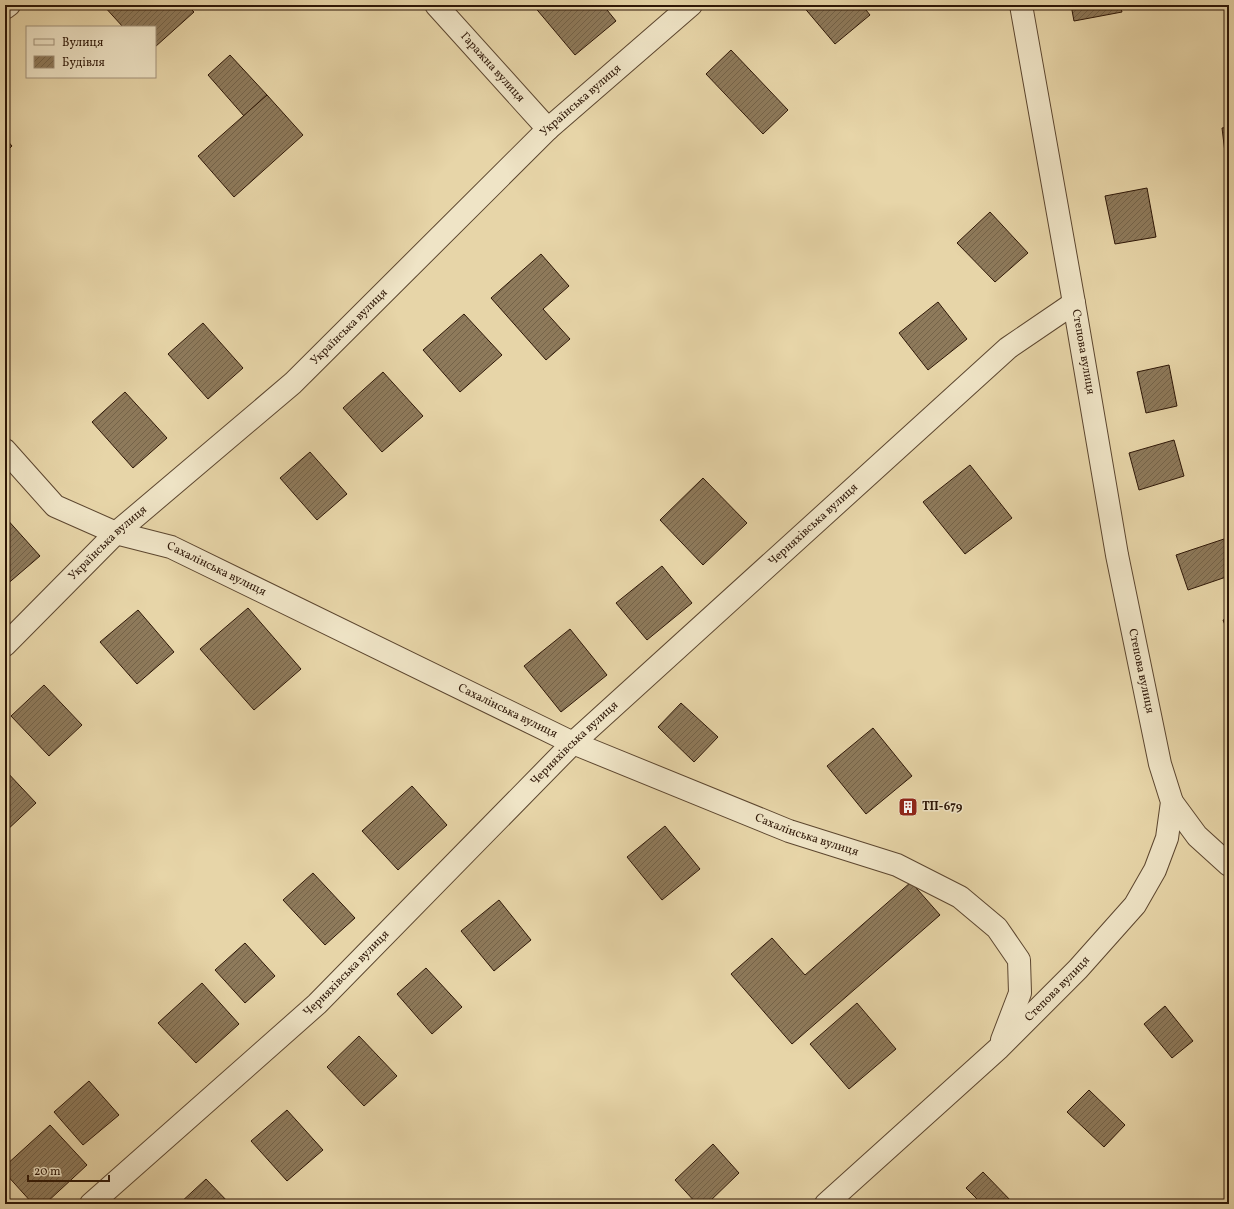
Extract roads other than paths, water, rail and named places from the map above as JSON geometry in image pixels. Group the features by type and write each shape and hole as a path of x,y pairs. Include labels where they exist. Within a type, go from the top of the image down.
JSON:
{"street":[{"path":"5,8 9,5"},
{"name":"Гаражна вулиця","path":"436,5 548,129"},
{"name":"Українська вулиця","path":"5,646 116,533 293,383 548,129 691,5"},
{"name":"Степова вулиця","path":"826,1204 999,1048 1078,969 1136,905 1155,870 1164,844 1172,802 1160,764 1117,555 1021,5"},
{"name":"Черняхівська вулиця","path":"91,1204 317,1004 573,743 1008,348 1074,303"},
{"name":"Сахалінська вулиця","path":"5,450 55,506 116,533 172,547 573,743 789,831 897,865 960,898 997,928 1019,960 1020,993 999,1048"},
{"path":"1172,802 1197,836 1229,865"}],"place":[{"name":"ТП-679","path":"908,807"}]}
